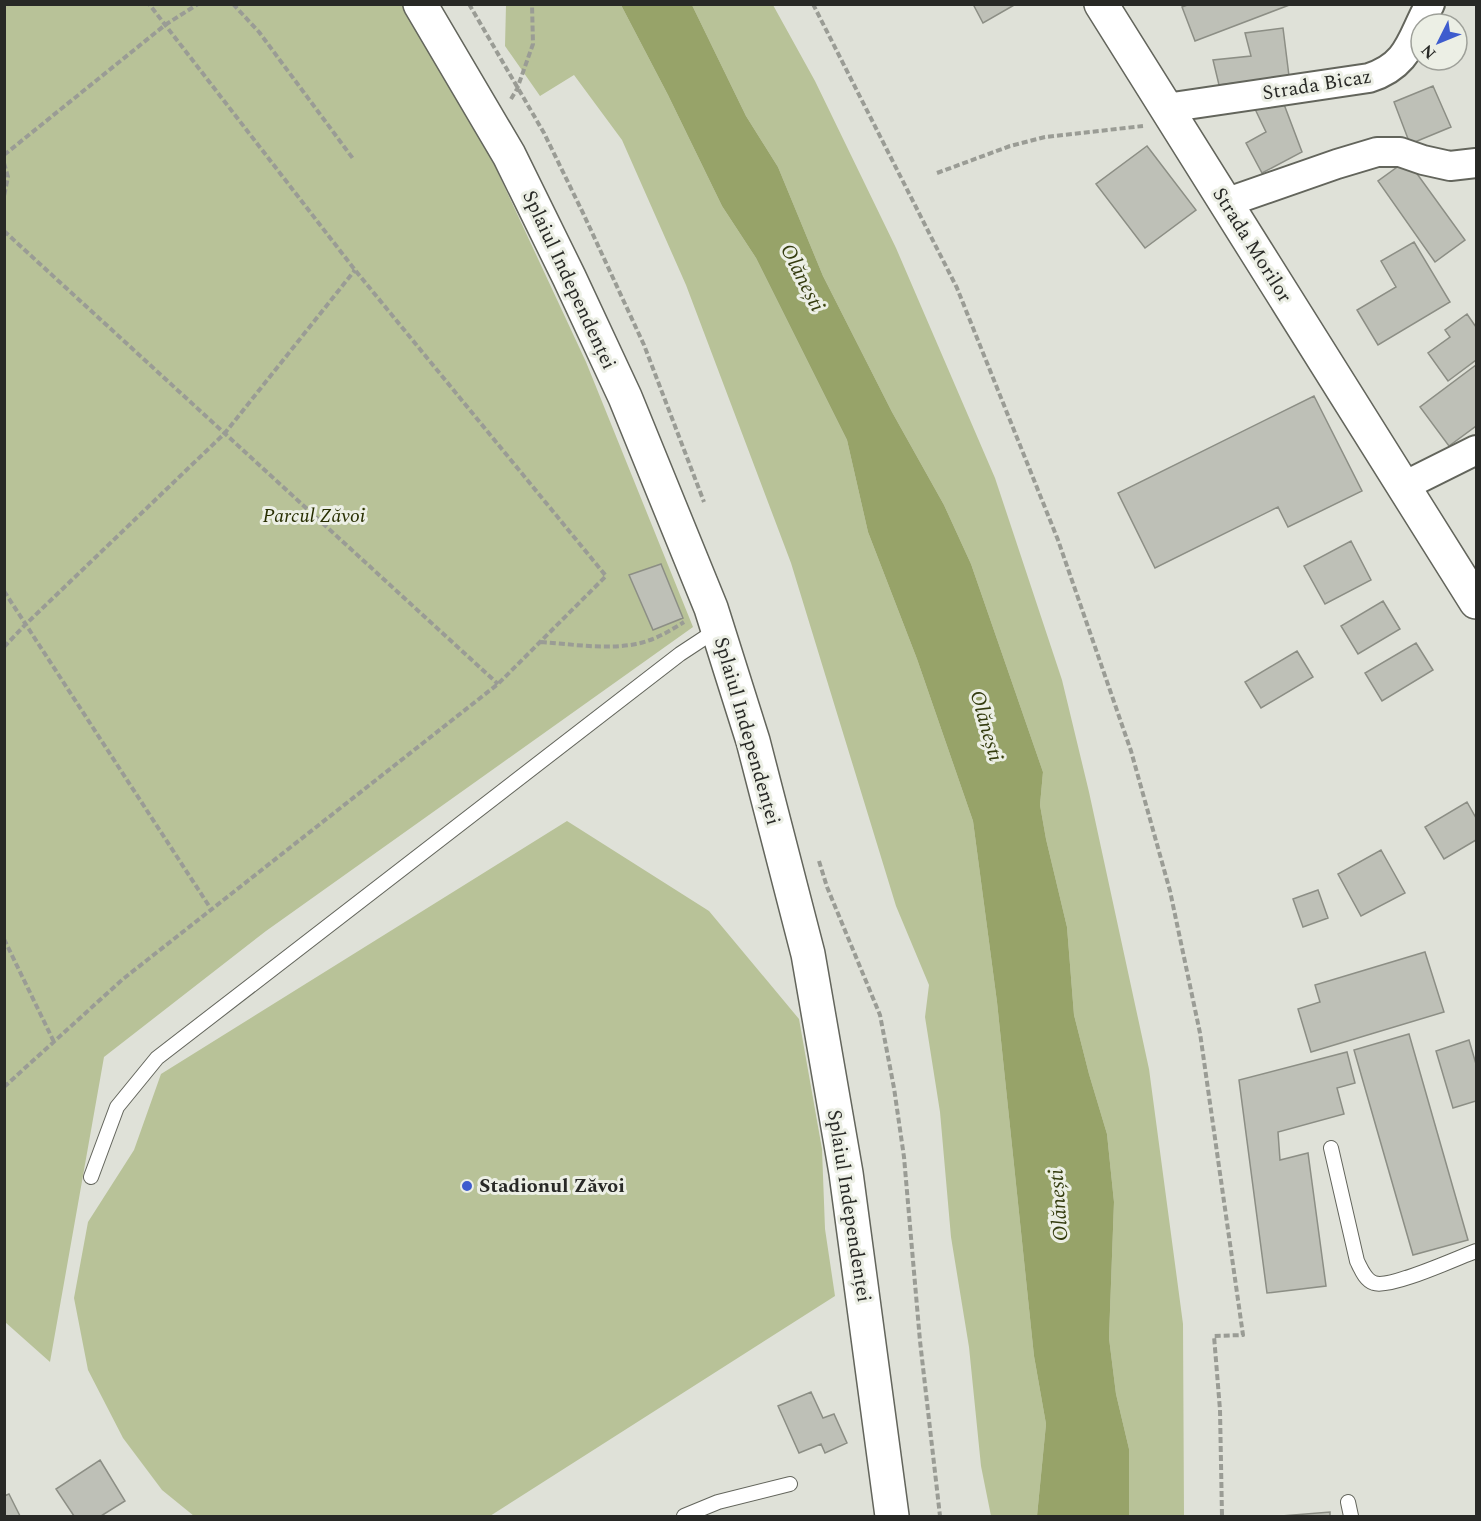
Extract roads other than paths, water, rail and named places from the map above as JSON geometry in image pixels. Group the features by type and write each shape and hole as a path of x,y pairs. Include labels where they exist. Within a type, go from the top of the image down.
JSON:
{"street":[{"name":"Splaiul Independenței","path":"420,4 509,155 625,397 704,624 753,741 808,954 846,1173 892,1516"},
{"name":"Strada Morilor","path":"1101,4 1476,602"},
{"name":"Strada Bicaz","path":"1170,115 1383,74 1405,56 1420,10"},
{"path":"1225,203 1377,152 1400,152 1450,166 1476,163"},
{"path":"1404,486 1476,450"}],"lane":[{"path":"91,1177 117,1107 157,1058 680,654 704,624"},
{"path":"1331,1148 1357,1262 1364,1275 1373,1283 1389,1284 1476,1251"},
{"path":"684,1516 718,1502 790,1484"}],"water":[{"name":"Olănești","path":"621,5 692,5 746,116 778,167 823,276 892,412 944,505 971,564 1043,772 1040,805 1067,927 1074,1015 1107,1134 1114,1202 1109,1338 1116,1394 1129,1449 1129,1516 1037,1516 1046,1424 1034,1356 997,1002 973,821 917,659 868,532 847,440 756,258 722,206"}],"place":[{"name":"Stadionul Zăvoi","path":"467,1186"}],"park label":[{"name":"Parcul Zăvoi","path":"314,516"}]}
